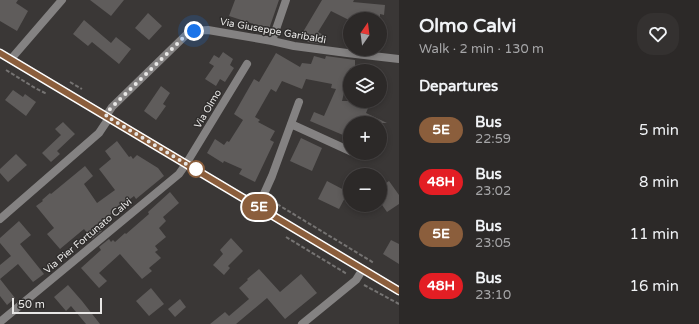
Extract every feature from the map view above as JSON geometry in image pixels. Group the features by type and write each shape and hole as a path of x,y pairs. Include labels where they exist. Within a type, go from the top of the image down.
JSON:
{"street":[{"path":"11,59 62,0"},
{"path":"272,41 286,0"},
{"name":"Via Giuseppe Garibaldi","path":"108,117 110,109 186,35 194,31 208,30 294,46 399,58"},
{"path":"0,53 399,291"},
{"name":"Via Olmo","path":"186,164 247,64"},
{"path":"256,206 263,196 272,176 298,102"},
{"path":"0,219 99,133 108,117"},
{"path":"291,124 343,148"},
{"name":"Via Pier Fortunato Calvi","path":"0,322 179,174 186,164"},
{"path":"302,324 356,280 363,269"}],"building":[{"path":"0,0 18,0 16,3 28,11 17,31 0,21"},
{"path":"90,0 124,0 111,16"},
{"path":"235,0 279,0 269,29 229,16"},
{"path":"322,0 354,0 353,2 385,5 384,12 343,12 343,17 331,11 318,32 325,36 320,44 308,42 300,37"},
{"path":"148,13 162,26 149,40 135,28"},
{"path":"84,20 111,43 116,37 131,49 119,64 92,42 88,46 73,34"},
{"path":"223,52 233,59 230,65 234,68 225,82 220,79 216,86 205,79 214,66 209,63 214,55 219,58"},
{"path":"276,53 300,67 302,63 311,64 314,56 325,59 326,56 355,60 355,64 343,64 343,108 368,108 366,113 372,116 343,116 343,135 310,121 314,112 324,116 336,89 331,88 332,84 306,79 302,89 282,81 276,92 271,89 255,117 260,120 258,122 275,131 270,140 274,142 255,182 239,174 242,169 224,161 223,163 207,153 215,139 224,145 227,141 229,142 243,120 234,114 254,79 259,82"},
{"path":"161,86 170,93 163,104 166,106 156,120 144,111"},
{"path":"13,90 23,97 25,94 36,102 26,116 5,100"},
{"path":"63,122 75,134 57,151 60,154 51,162 42,153 61,135 55,129"},
{"path":"301,138 322,148 312,171 290,161"},
{"path":"117,141 129,157 131,156 133,159 137,155 158,168 164,176 136,199 134,196 97,225 102,231 92,239 84,229 60,249 47,234 54,228 36,206 50,193 51,194 85,166 93,176 84,184 97,203 115,190 99,169 111,159 105,151"},
{"path":"16,154 27,165 8,182 0,173 0,169"},
{"path":"327,181 343,189 343,201 339,209 318,199"},
{"path":"389,181 399,195 399,204 387,212 387,182"},
{"path":"170,192 179,203 163,217 166,221 159,228 166,237 155,246 158,250 155,252 161,258 149,268 152,271 142,279 120,254 99,273 107,281 99,288 81,268 101,250 99,247 109,239 111,242 113,240 115,242 125,233 126,234 149,214 148,212"},
{"path":"19,221 31,235 20,244 44,274 33,282 18,264 0,279 0,265 11,256 0,243 0,238"},
{"path":"231,238 243,251 228,266 230,268 224,275 213,265 223,254 220,250"},
{"path":"391,240 399,244 399,264 383,254"},
{"path":"259,269 280,292 301,274 317,293 285,319 267,298 236,324 210,324 225,312 229,316 249,299 239,288"},
{"path":"0,279 15,298 7,305 0,296"},
{"path":"68,285 100,324 86,324 71,306 66,311 54,297"},
{"path":"151,288 164,304 149,316 136,301"},
{"path":"180,299 186,307 175,317 168,309"}],"bus line":[{"name":"5E","path":"0,53 399,291"}],"route":[{"path":"194,31 186,35 110,109 106,116 198,171 196,169"}]}
